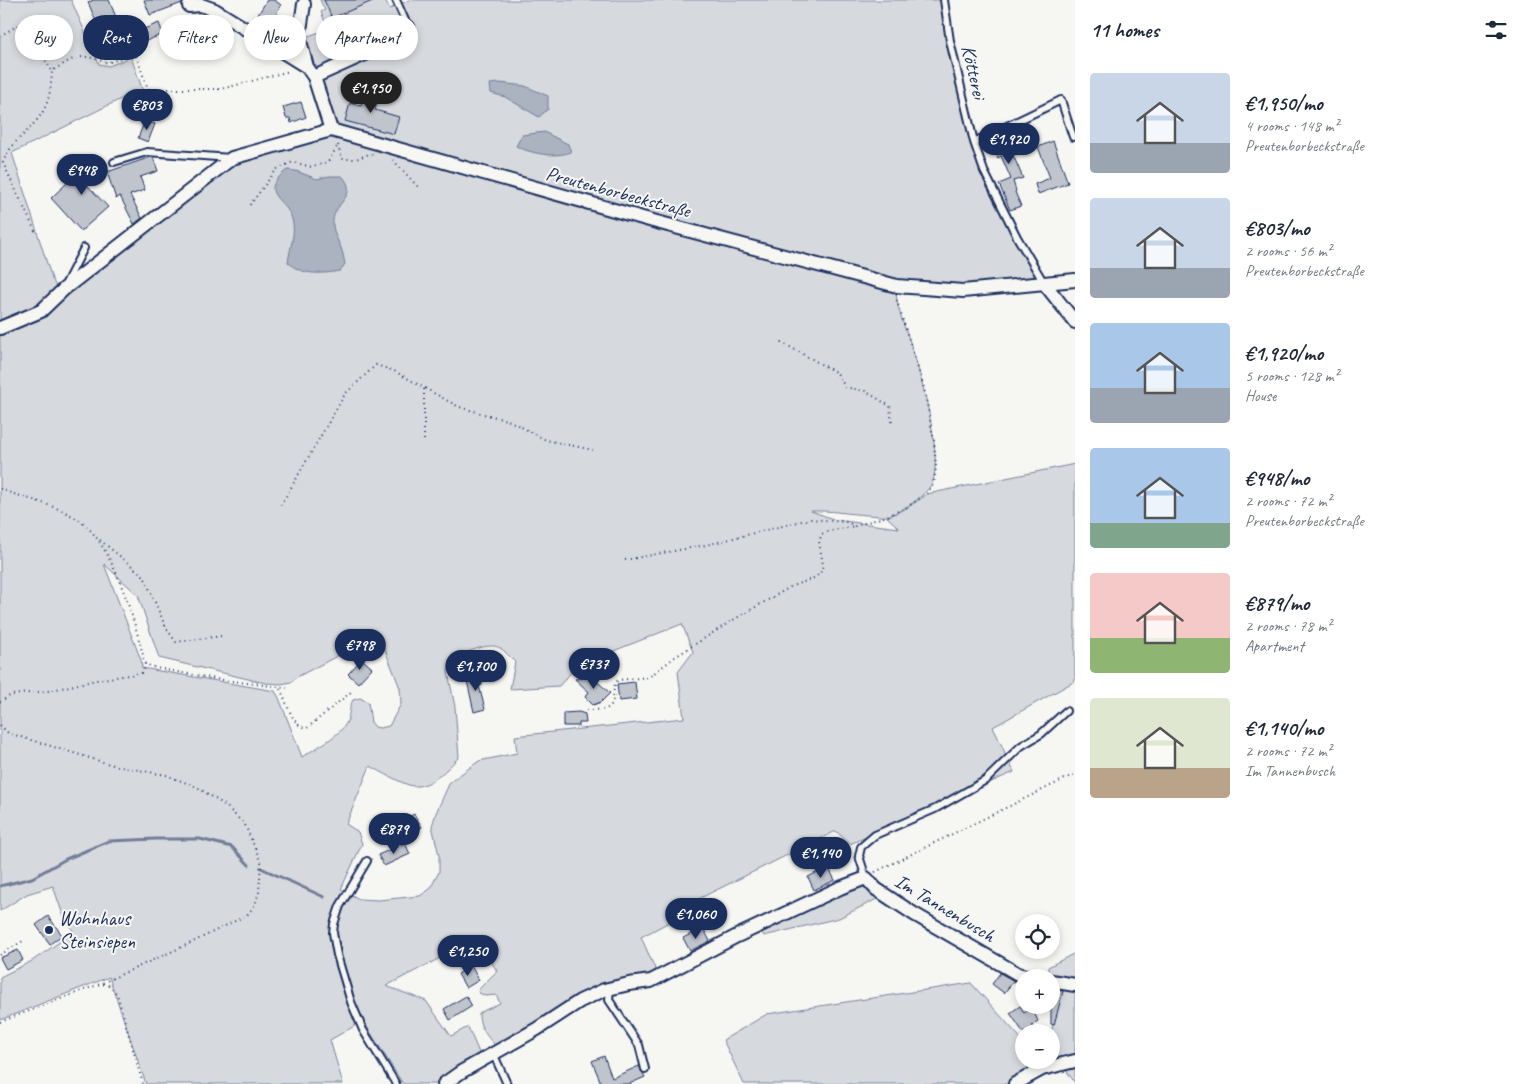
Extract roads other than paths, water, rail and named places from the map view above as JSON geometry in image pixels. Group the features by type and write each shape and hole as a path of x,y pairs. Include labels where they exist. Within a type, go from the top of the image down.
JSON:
{"street":[{"path":"0,328 41,311 64,289 232,158 331,130 299,37 304,4"},
{"path":"190,6 201,5 215,10 310,72"},
{"path":"310,72 342,60"},
{"name":"Preutenborbeckstraße","path":"331,130 663,224 897,286 963,291 1075,280"},
{"path":"1044,283 1075,322"},
{"name":"Im Tannenbusch","path":"444,1084 493,1053 537,1029 580,1001 610,988 651,981 737,936 840,888 866,878 876,889 914,914 1015,972"},
{"path":"1060,982 1075,985"},
{"path":"1015,1084 1037,1071 1075,1061"}],"lane":[{"path":"397,0 403,15"},
{"name":"Kötterei","path":"944,0 950,41 974,142 988,179 1044,283"},
{"path":"974,142 1061,100 1073,137"},
{"path":"114,162 147,152 232,158"},
{"path":"64,289 84,248"},
{"name":"Im Tannenbusch","path":"866,878 859,856 861,848 875,835 936,809 986,780 1021,746 1041,734 1066,712"},
{"path":"366,861 340,906 333,933 337,955 351,1002 364,1030 396,1084"},
{"path":"610,988 609,1000 640,1045 645,1069"},
{"path":"493,1053 507,1084"}],"waterway":[{"path":"0,886 32,878 66,859 109,841 200,839 232,847 249,865"},
{"path":"261,868 324,897"}],"place":[{"name":"Wohnhaus Steinsiepen","path":"49,930"}]}
